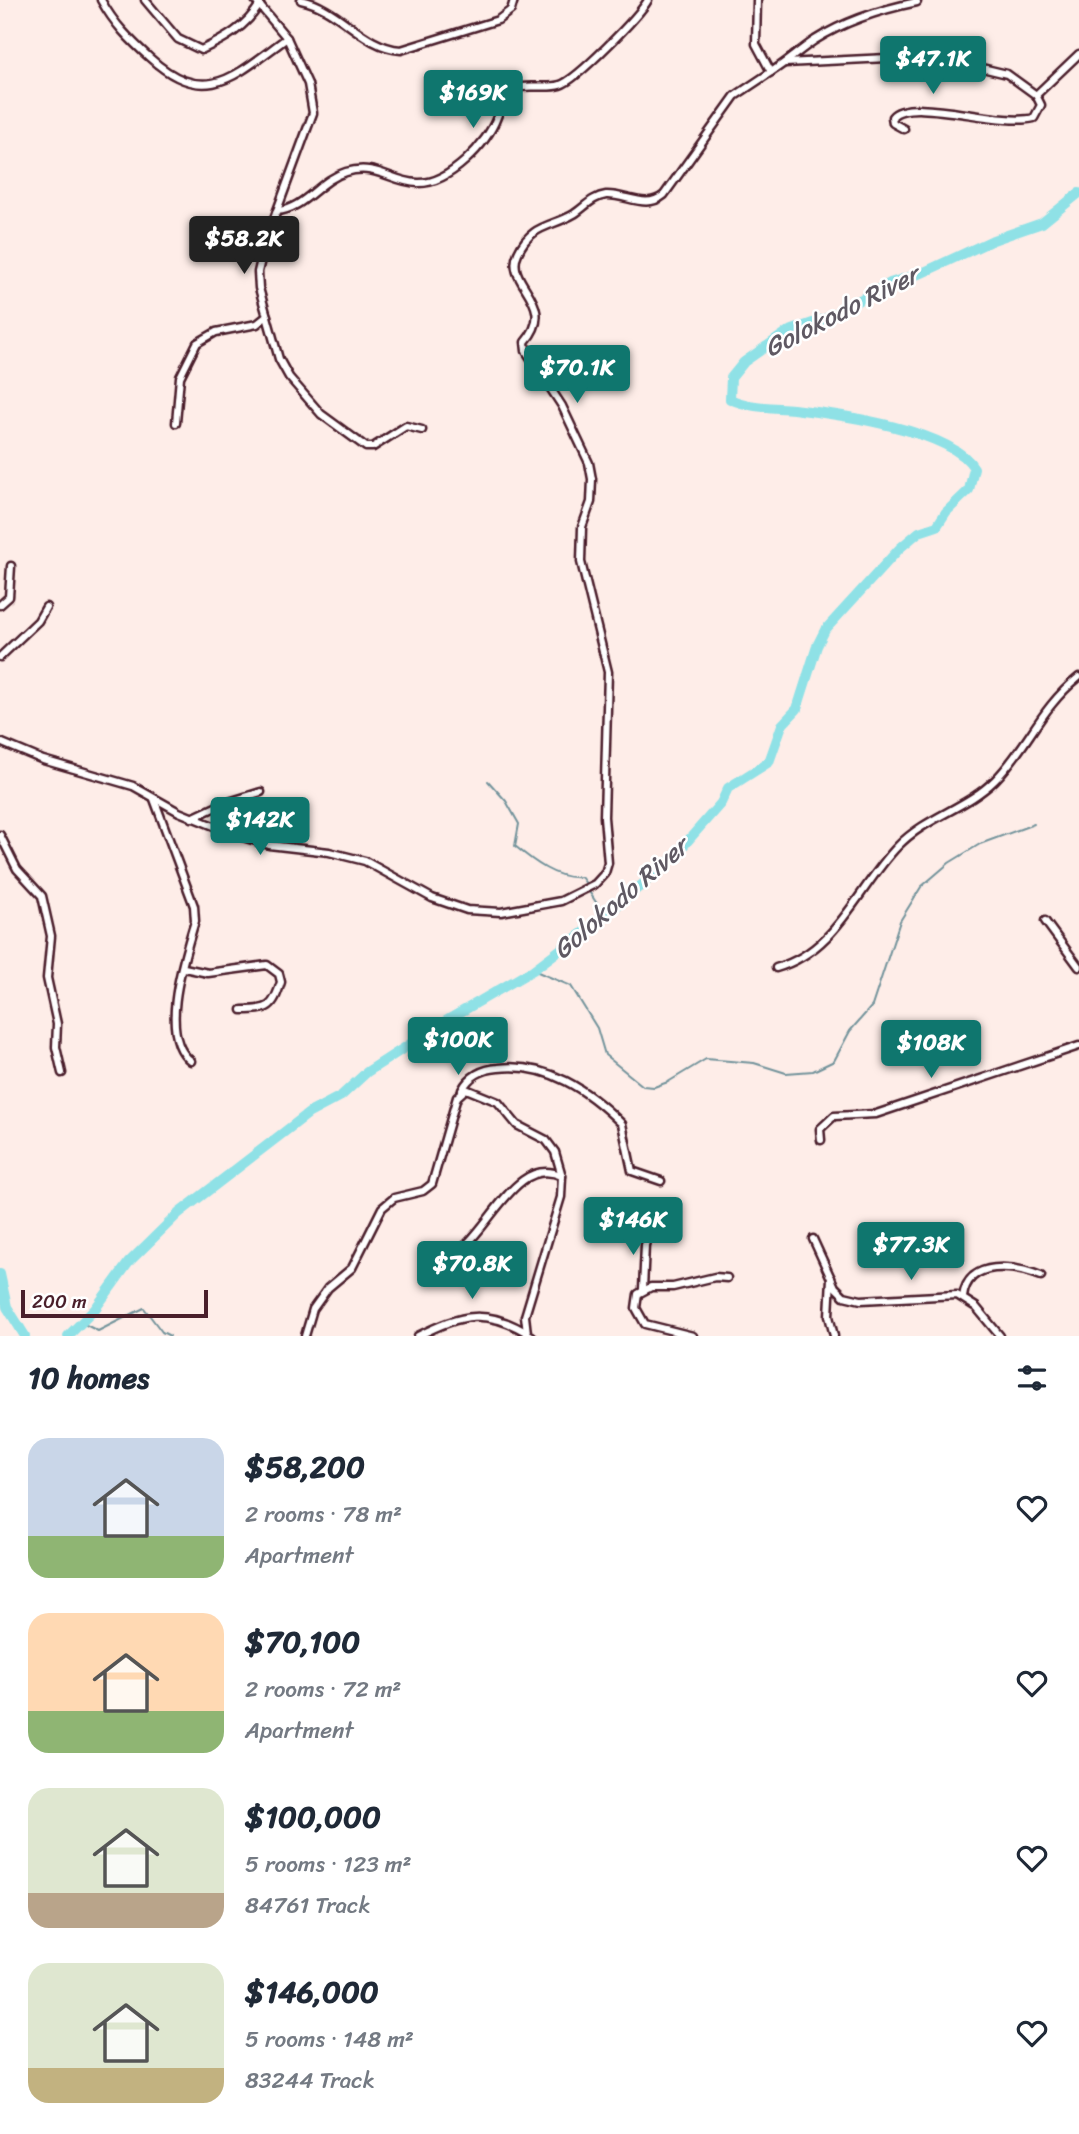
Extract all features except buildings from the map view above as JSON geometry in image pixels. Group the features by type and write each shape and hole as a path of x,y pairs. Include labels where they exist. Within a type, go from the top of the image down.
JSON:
{"street":[{"path":"101,0 124,34 170,76 187,84 208,84 234,75 287,38"},
{"path":"145,0 178,39 201,50 223,40 251,19 258,2 287,38 308,84 313,113 258,272 258,288 279,359 289,377 321,414 352,439 369,448 406,426 422,430"},
{"path":"302,0 328,9 385,47 401,50 498,20 511,10 514,0"},
{"path":"277,211 295,207 319,187 352,171 372,170 422,183 462,165 493,126 508,93 520,88 553,86 568,82 631,21 648,0"},
{"path":"757,0 756,44 771,72"},
{"path":"0,742 43,760 108,777 192,818 258,843 329,852 365,861 432,898 456,907 487,912 530,906 575,895 595,884 607,869 604,817 608,672 581,562 582,527 591,502 591,470 562,406 526,351 525,342 535,327 536,308 516,271 517,255 537,230 574,214 597,197 614,195 647,202 658,199 735,96 818,38 895,7 917,2"},
{"path":"1036,95 1079,54"},
{"path":"785,63 908,57 1002,72 1036,95 1041,105 1040,112 1025,120 995,120 943,110 905,109 892,117 893,123 904,129"},
{"path":"176,423 180,377 197,343 216,332 257,324 267,316"},
{"path":"0,605 9,597 10,566"},
{"path":"0,657 38,621 46,607"},
{"path":"776,968 803,956 842,921 899,844 995,780 1013,760 1043,713 1079,677"},
{"path":"192,818 222,804 261,792"},
{"path":"154,799 194,906 173,1021 180,1050 191,1061"},
{"path":"0,835 18,869 42,896 51,936 47,978 57,1024 56,1047 62,1073"},
{"path":"1045,921 1079,967"},
{"path":"184,968 208,973 261,965 273,969 281,982 276,1000 261,1010 242,1010"},
{"path":"821,1139 820,1129 834,1116 876,1114 1079,1046"},
{"path":"305,1336 313,1308 328,1288 352,1268 382,1208 394,1198 423,1191 432,1184 457,1097 474,1075 490,1069 522,1067 559,1077 622,1124 632,1171 661,1181"},
{"path":"462,1090 470,1089 498,1102 517,1125 545,1140 555,1152 562,1176 561,1197 525,1316 529,1335"},
{"path":"439,1261 452,1257 471,1240 505,1196 521,1181 542,1174 562,1176"},
{"path":"643,1289 645,1245 649,1234"},
{"path":"813,1239 839,1292 856,1300 939,1293 963,1297 1000,1336"},
{"path":"963,1297 967,1285 992,1268 1011,1266 1041,1276"},
{"path":"831,1276 829,1316 834,1336"},
{"path":"692,1336 645,1324 636,1308 638,1294 643,1289 685,1285 715,1277 727,1278"},
{"path":"418,1336 454,1319 473,1315 492,1318 529,1335"}],"waterway":[{"name":"Golokodo River","path":"68,1336 95,1309 129,1262 179,1213 309,1113 341,1096 367,1072 449,1019 533,970 605,916 671,860 721,803 728,788 769,762 782,725 797,709 817,646 825,630 900,548 919,532 937,526 946,512 969,490 974,468 962,455 943,443 892,426 837,415 738,402 730,399 731,378 744,362 787,332 827,318 890,283 922,273 993,240 1042,223 1079,193"},
{"path":"488,781 506,801 519,824 515,846 546,868 563,876 581,877 587,885"},
{"path":"533,970 571,986 597,1028 605,1055 643,1086 654,1087 668,1082 706,1059 754,1063 786,1073 813,1071 834,1061 850,1031 872,1006 900,921 921,887 949,863 980,844 1034,824"},
{"path":"588,890 605,916"},
{"name":"Golokodo River","path":"0,1274 7,1307 25,1336"},
{"path":"80,1322 98,1331 144,1308 162,1332 170,1336"}]}
